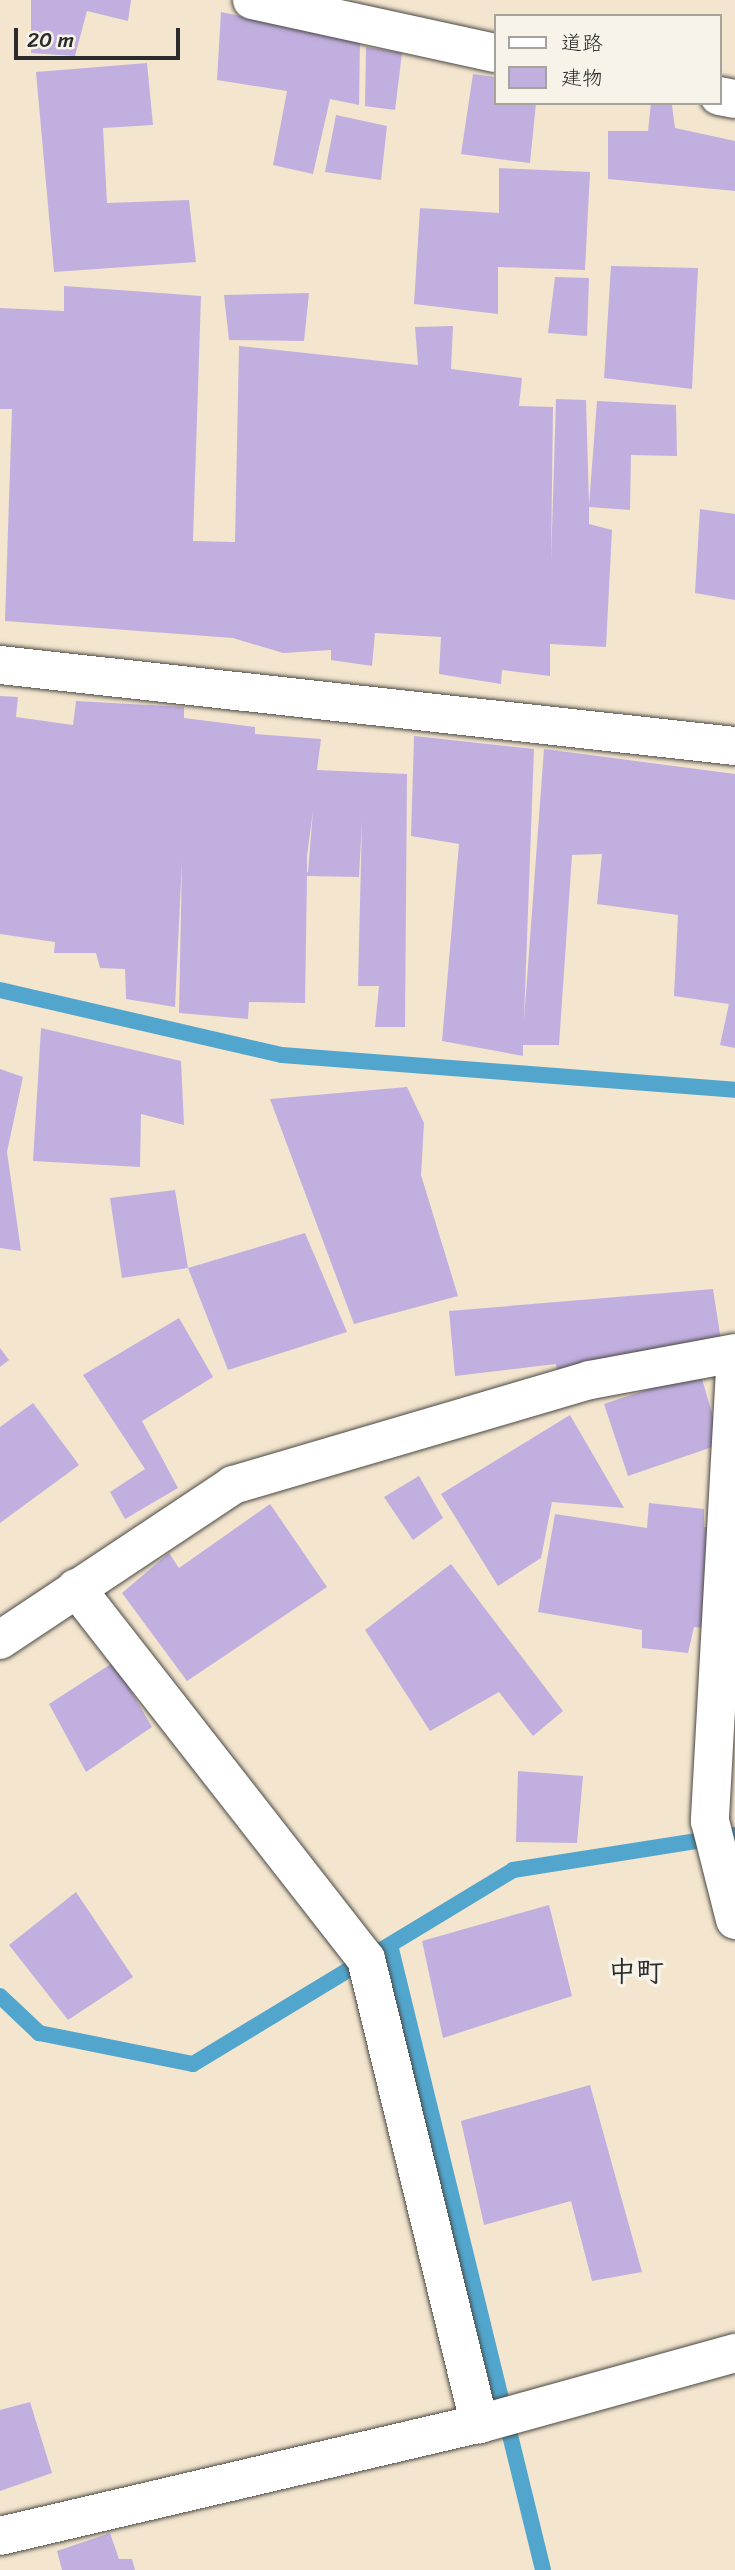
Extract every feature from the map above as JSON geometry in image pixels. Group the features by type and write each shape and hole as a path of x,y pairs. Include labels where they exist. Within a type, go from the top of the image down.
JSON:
{"street":[{"path":"252,0 494,53"},
{"path":"0,665 735,746"},
{"path":"0,1640 233,1485 564,1386 735,1353"},
{"path":"735,1370 710,1821 735,1920"},
{"path":"76,1588 366,1959 479,2424"},
{"path":"0,2536 479,2424 735,2353"}],"building":[{"path":"31,0 131,0 128,21 87,11 75,56 31,53"},
{"path":"221,12 360,41 359,105 330,99 313,174 273,165 287,91 217,80"},
{"path":"366,47 402,53 395,110 365,106"},
{"path":"147,63 153,125 103,128 107,203 189,200 196,262 54,272 36,72"},
{"path":"473,74 494,77 494,105 536,105 530,163 461,154"},
{"path":"651,105 672,105 675,128 735,141 735,191 608,179 608,131 648,131"},
{"path":"336,115 387,126 381,180 325,172"},
{"path":"499,168 590,172 585,270 498,267 498,314 414,304 420,208 499,213"},
{"path":"611,266 698,268 692,389 604,378"},
{"path":"555,277 589,278 587,336 548,333"},
{"path":"64,286 201,296 193,541 235,542 239,346 418,365 415,327 453,326 451,369 522,378 519,406 553,407 551,563 556,399 586,400 589,505 597,401 676,405 677,456 631,455 630,510 589,507 589,524 612,530 606,647 550,644 550,676 502,670 501,684 439,674 441,637 375,633 372,666 331,660 331,650 283,653 233,638 5,621 12,409 0,409 0,308 64,311"},
{"path":"309,293 304,341 229,340 224,295"},
{"path":"700,509 735,514 735,600 695,593"},
{"path":"0,696 18,697 16,717 73,725 76,701 184,707 184,718 255,727 255,734 321,739 317,770 407,774 405,1027 375,1027 379,986 358,986 362,821 359,877 307,876 305,1003 249,1002 248,1019 179,1013 182,860 175,1007 126,999 125,969 100,968 96,953 54,953 55,942 0,934","holes":["313,811 308,872 307,856"]},
{"path":"414,736 534,749 524,1020 544,749 735,774 735,1048 720,1045 729,1004 674,996 678,915 597,904 602,854 572,855 559,1045 523,1045 523,1056 442,1041 459,844 411,836"},
{"path":"41,1028 181,1061 184,1125 141,1114 140,1167 33,1161"},
{"path":"0,1069 23,1077 7,1152 21,1251 0,1248"},
{"path":"407,1087 424,1123 421,1175 458,1296 354,1324 270,1099"},
{"path":"175,1190 188,1268 122,1278 110,1198"},
{"path":"305,1233 347,1332 228,1370 188,1268"},
{"path":"713,1289 722,1347 558,1378 556,1364 455,1376 449,1311"},
{"path":"179,1318 213,1377 142,1421 178,1488 125,1519 110,1492 145,1469 83,1375"},
{"path":"0,1348 9,1360 0,1367"},
{"path":"700,1372 721,1444 628,1476 604,1404"},
{"path":"33,1403 79,1465 0,1523 0,1427"},
{"path":"570,1415 624,1508 552,1502 541,1558 498,1586 441,1494"},
{"path":"419,1476 443,1518 413,1540 384,1497"},
{"path":"649,1503 704,1509 704,1527 714,1528 706,1628 694,1627 688,1653 642,1648 642,1630 538,1612 555,1514 647,1528"},
{"path":"270,1504 327,1587 187,1681 122,1593 169,1553 179,1568"},
{"path":"451,1564 563,1711 533,1736 499,1692 430,1731 365,1630"},
{"path":"114,1662 152,1727 86,1772 49,1704"},
{"path":"518,1771 583,1776 577,1843 516,1842"},
{"path":"76,1892 133,1977 68,2020 9,1945"},
{"path":"549,1905 572,1996 443,2038 422,1941"},
{"path":"590,2085 642,2272 592,2281 571,2201 484,2225 461,2121"},
{"path":"30,2402 52,2473 0,2491 0,2410"},
{"path":"110,2533 119,2559 132,2559 135,2570 62,2570 57,2551"}],"waterway":[{"path":"0,990 282,1055 735,1090"},
{"path":"0,1996 39,2033 193,2064 513,1870 735,1835"},
{"path":"390,1945 543,2570"}],"district":[{"name":"中町","path":"636,1972"}]}
